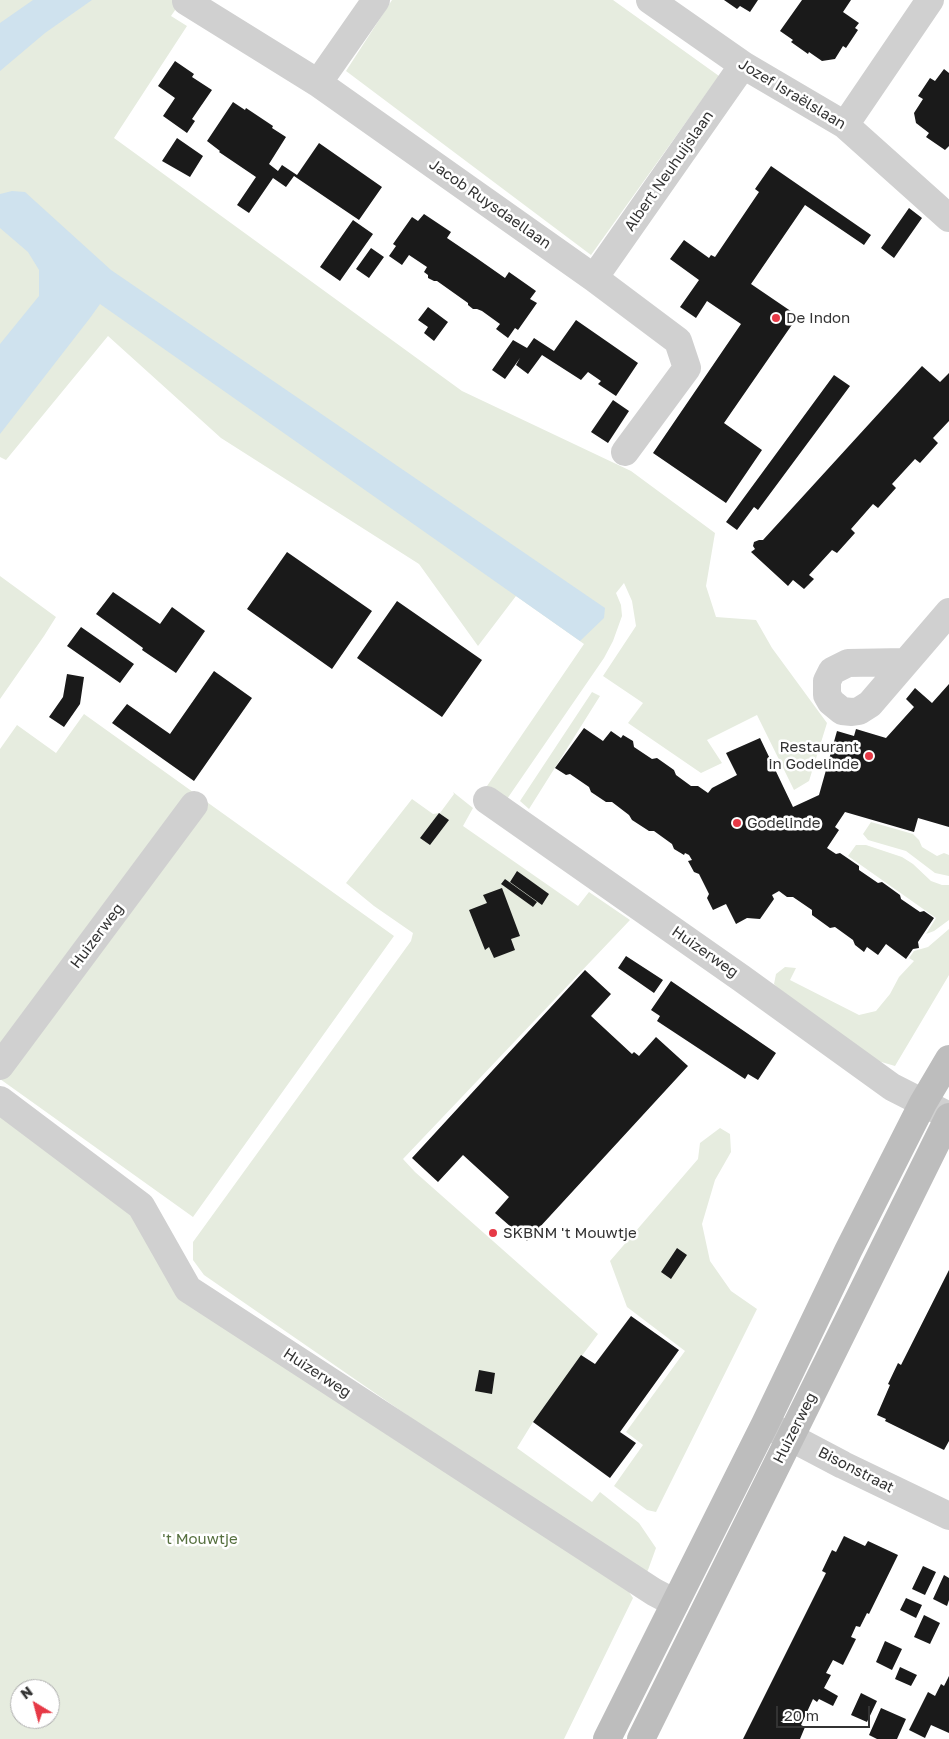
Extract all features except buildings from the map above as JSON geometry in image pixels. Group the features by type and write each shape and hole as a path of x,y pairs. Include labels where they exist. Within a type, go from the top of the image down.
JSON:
{"main road":[{"name":"Huizerweg","path":"607,1739 765,1424 848,1251 923,1103 949,1059"},
{"name":"Huizerweg","path":"641,1739 949,1116"}],"street":[{"path":"318,83 376,0"},
{"name":"Jozef Israëlslaan","path":"650,0 743,65 845,126 949,218"},
{"path":"845,126 930,0"},
{"name":"Jacob Ruysdaellaan","path":"186,1 318,83 594,278 678,341 686,368 625,452"},
{"name":"Albert Neuhuijslaan","path":"594,278 743,65"},
{"path":"905,662 949,612"},
{"name":"Huizerweg","path":"487,800 733,972 892,1087 949,1116"},
{"name":"Huizerweg","path":"0,1066 194,805"},
{"name":"Huizerweg","path":"0,1100 142,1206 188,1289 654,1592 676,1603"},
{"name":"Bisonstraat","path":"765,1424 843,1465 949,1516"}],"green space":[{"path":"0,0 182,0 171,16 187,26 114,138 462,391 631,471 715,533 706,586 716,617 756,620 772,648 827,723 809,781 794,790 757,715 707,740 722,763 701,773 628,723 643,703 603,676 636,626 632,601 624,583 616,593 621,605 622,616 613,641 604,658 507,799 487,786 584,644 516,596 478,646 419,564 221,438 108,336 6,460 0,457"},
{"path":"392,0 613,0 719,76 591,255 346,71"},
{"path":"0,576 56,617 0,699"},
{"path":"592,692 600,696 529,809 520,801"},
{"path":"84,714 394,936 193,1217 0,1079 0,749 17,725 56,753"},
{"path":"453,792 473,808 463,826 578,906 589,892 630,920 403,1159 415,1172 598,1334 533,1422 517,1448 592,1502 600,1492 639,1523 656,1548 643,1578 204,1275 193,1260 193,1242 411,941 413,933 374,906 346,883 412,799 433,814 440,813 454,794"},
{"path":"871,822 913,834 919,840 922,847 937,856 944,853 949,855 949,876 935,873 906,851 868,840 863,834"},
{"path":"856,845 866,845 902,857 913,864 931,881 942,885 949,885 949,920 934,931 926,934 936,918 848,856"},
{"path":"949,929 949,975 895,1066 878,1061 788,1000 774,984 776,974 785,967 796,968 790,980 859,1015 876,1011 890,994 899,977 914,961 909,958 914,951 928,947"},
{"name":"'t Mouwtje","path":"0,1111 127,1210 165,1265 623,1583 633,1598 564,1739 0,1739"},
{"path":"720,1128 730,1134 731,1152 715,1180 702,1224 710,1261 731,1291 757,1309 656,1512 647,1510 614,1486 643,1445 626,1432 685,1351 627,1307 610,1261 698,1159 700,1143"}],"water":[{"path":"33,0 92,0 45,33 0,71 0,23"},
{"path":"12,191 25,192 111,270 605,608 604,618 580,641 100,304 0,434 0,344 39,296 39,270 28,252 0,228 0,194"}],"place":[{"name":"De Indon","path":"776,318"},
{"name":"Restaurant in Godelinde","path":"869,756"},
{"name":"Godelinde","path":"737,823"},
{"name":"SKBNM 't Mouwtje","path":"493,1233"}]}
